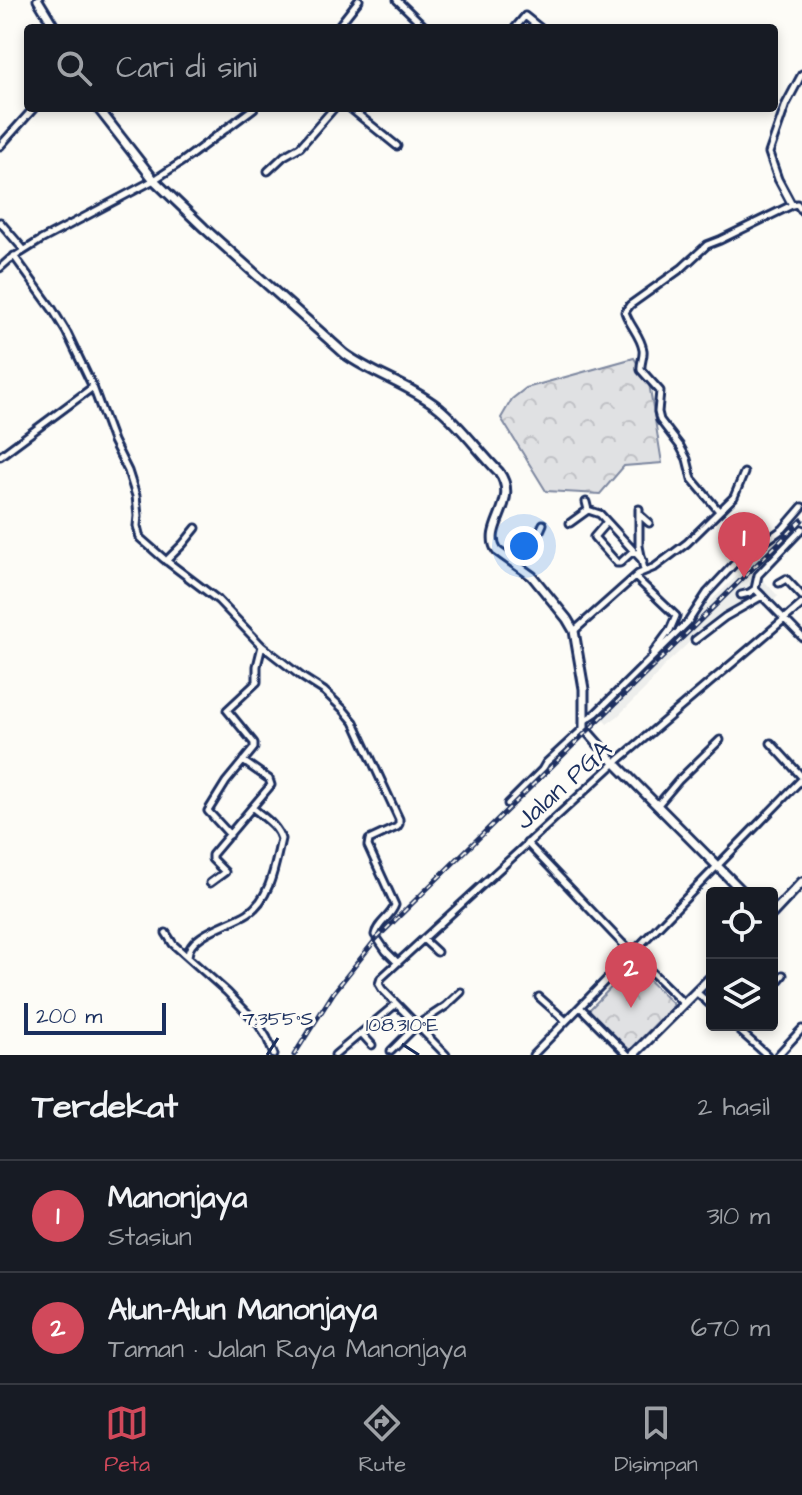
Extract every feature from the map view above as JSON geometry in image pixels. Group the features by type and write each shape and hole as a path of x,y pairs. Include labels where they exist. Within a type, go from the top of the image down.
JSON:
{"main road":[{"path":"38,0 52,24"},
{"path":"101,112 154,180 204,228 345,354 440,409 505,480 506,496 493,543 497,551 529,573 574,631 584,689 584,725 615,763 738,887"},
{"path":"778,908 802,882"},
{"path":"630,1055 706,982"}],"street":[{"path":"340,24 359,0"},
{"path":"397,0 422,24"},
{"path":"519,24 526,16 535,24"},
{"path":"792,205 769,153 786,104 802,74"},
{"path":"0,146 30,112"},
{"path":"0,268 24,250 154,180 248,112"},
{"path":"268,171 300,147 331,112"},
{"path":"355,112 397,146"},
{"path":"719,511 692,479 680,446 660,420 660,391 639,366 643,349 625,312 630,305 690,262 707,245 792,205 797,204 802,211"},
{"path":"0,222 24,250"},
{"path":"14,256 60,322 93,387 136,496 140,538 218,600 262,646 324,691 354,722 399,819 397,827 368,843 395,905 375,935 397,962"},
{"path":"0,456 93,387"},
{"path":"574,631 644,570 655,567 676,552 735,495 744,473"},
{"path":"586,502 588,510"},
{"path":"508,804 688,622 707,593 735,563 783,529 802,507"},
{"path":"588,510 600,514 643,561"},
{"path":"570,523 588,510"},
{"path":"644,570 639,546 639,512 649,523"},
{"path":"606,523 594,536 617,563 633,551"},
{"path":"514,563 543,524"},
{"path":"166,561 196,528"},
{"path":"741,595 755,589 758,575 802,529"},
{"path":"635,577 676,616 650,658"},
{"path":"779,583 786,579 802,596"},
{"path":"755,589 802,637"},
{"path":"695,640 725,617 762,596"},
{"name":"Jalan PGA","path":"396,1004 379,984 397,962 615,763 802,604"},
{"path":"230,835 208,811 255,745 227,710 257,682 262,646"},
{"path":"657,806 720,740"},
{"path":"533,1055 802,778 771,743"},
{"path":"210,883 225,872 211,857 270,787 268,778 243,761"},
{"path":"188,956 188,950 195,942 209,932 251,912 269,884 281,835 253,808"},
{"path":"527,843 684,1004"},
{"path":"166,933 173,944 259,1025 274,1055"},
{"path":"423,939 437,952"},
{"path":"778,981 783,975"},
{"path":"391,1051 417,1025 461,992"},
{"path":"696,992 706,1001"},
{"path":"539,997 566,1021"},
{"path":"335,1055 396,1004 446,1055"},
{"path":"581,1008 630,1055"},
{"path":"778,1055 802,1029"},
{"path":"740,1031 767,1055"},
{"path":"361,1033 372,1045"}],"shaded area":[{"path":"802,512 802,528 757,573 778,596 769,605 765,602 759,607 752,599 697,635 607,724 599,715"}],"green space":[{"path":"634,358 649,383 662,463 624,466 600,494 546,491 501,418 512,399 526,388"},
{"path":"633,965 674,1005 629,1051 588,1011"}],"railway":[{"path":"294,1055 334,992 376,939 802,520"}],"place":[{"name":"Manonjaya","path":"744,578"},
{"name":"Alun-Alun Manonjaya","path":"631,1008"}]}
